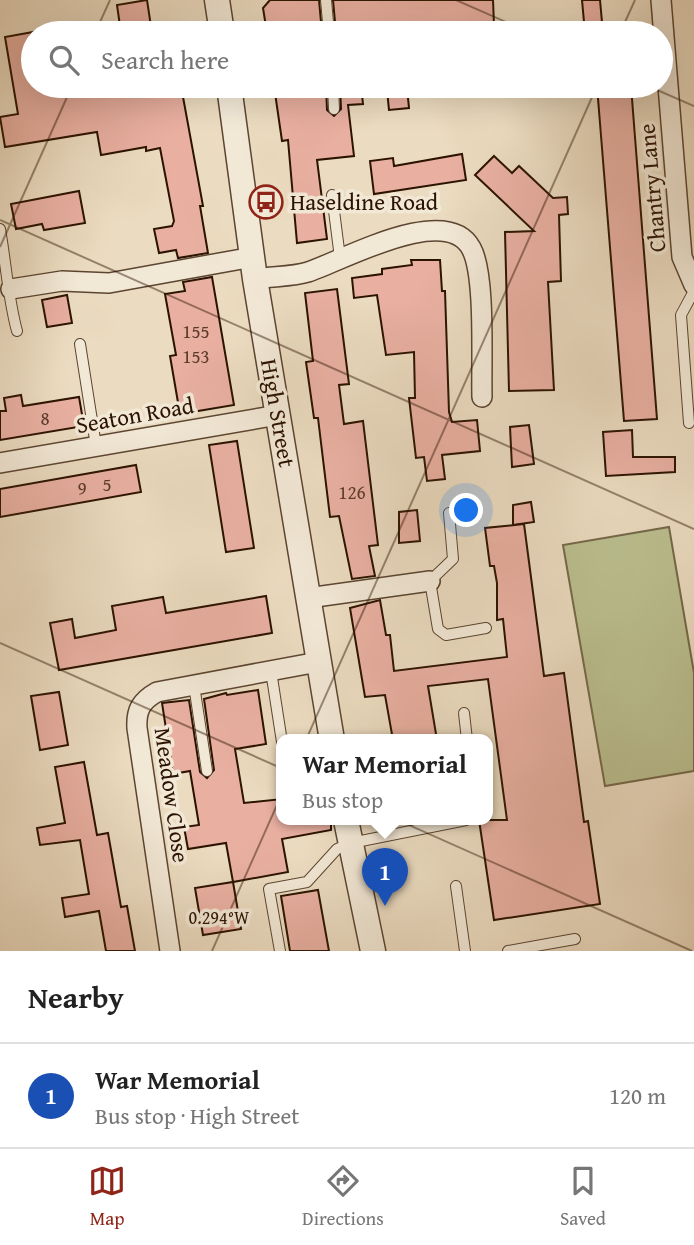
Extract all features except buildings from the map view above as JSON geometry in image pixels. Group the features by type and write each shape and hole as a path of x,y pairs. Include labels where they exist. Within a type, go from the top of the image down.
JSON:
{"street":[{"path":"217,0 220,21"},
{"name":"Chantry Lane","path":"661,0 663,21"},
{"name":"High Street","path":"231,98 254,268 331,734"},
{"name":"Chantry Lane","path":"669,98 682,257 694,285"},
{"path":"11,289 62,281 109,283 254,268 305,273 376,243 434,231 453,232 464,239 472,249 478,270 482,397"},
{"name":"Seaton Road","path":"0,463 278,415"},
{"path":"308,598 430,581"},
{"name":"Meadow Close","path":"170,951 136,715 144,699 157,692 318,662"},
{"path":"349,832 373,951"}],"lane":[{"path":"326,0 328,21"},
{"path":"334,98 334,109"},
{"path":"332,195 340,258"},
{"path":"0,229 11,289 9,301 17,331"},
{"path":"689,423 681,315 694,292"},
{"path":"80,344 96,446"},
{"path":"449,513 453,559 430,581 441,632 446,635 486,628"},
{"path":"271,671 281,734"},
{"path":"194,685 207,771"},
{"path":"464,713 466,734"},
{"path":"280,951 269,889 307,882 349,832 417,825"},
{"path":"456,886 465,951"},
{"path":"508,951 575,939"}],"green space":[{"path":"669,527 694,673 694,771 605,786 563,545"}],"place":[{"name":"Haseldine Road","path":"266,202"},
{"name":"War Memorial","path":"385,906"}]}
